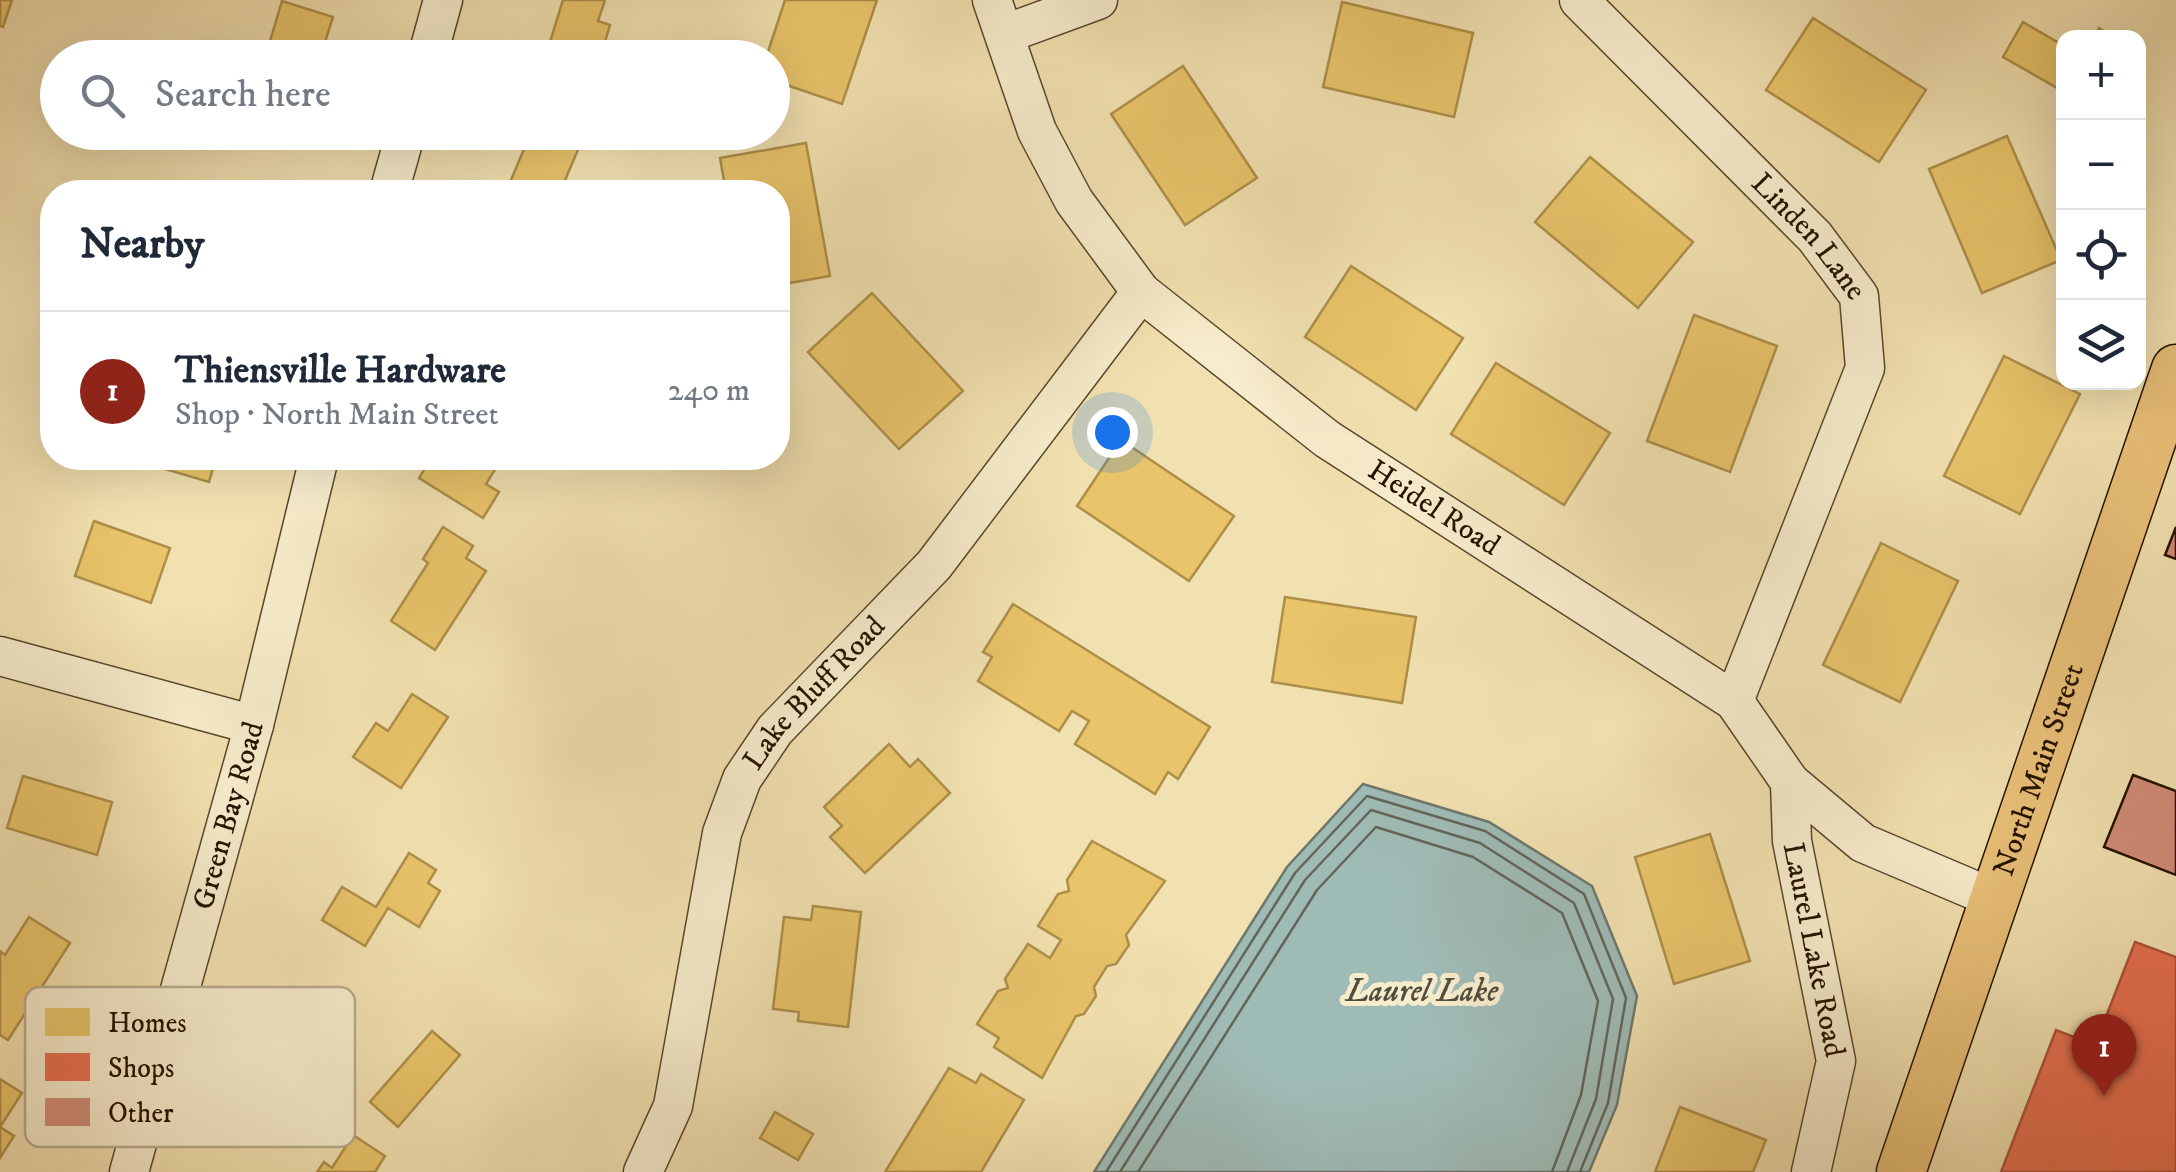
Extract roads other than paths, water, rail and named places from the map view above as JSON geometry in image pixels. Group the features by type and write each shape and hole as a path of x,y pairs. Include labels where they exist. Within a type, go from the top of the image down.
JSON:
{"main road":[{"name":"North Main Street","path":"1902,1172 2176,369"}],"street":[{"path":"432,40 443,0"},
{"path":"999,17 1098,0"},
{"name":"Linden Lane","path":"1580,0 1815,237 1859,296 1864,368 1734,701"},
{"name":"Heidel Road","path":"999,17 1037,132 1074,201 1141,292 1326,439 1734,701 1790,782 1863,844 1995,899"},
{"path":"392,180 401,150"},
{"name":"Lake Bluff Road","path":"643,1172 673,1106 722,833 742,779 775,730 934,564 1141,292"},
{"name":"Green Bay Road","path":"181,987 254,725 316,470"},
{"path":"0,656 254,725"},
{"name":"Laurel Lake Road","path":"1790,782 1792,841 1836,1061 1811,1172"},
{"name":"Green Bay Road","path":"129,1172 136,1147"}],"water":[{"name":"Laurel Lake","path":"1363,784 1489,822 1592,886 1637,996 1617,1105 1589,1172 1094,1172 1287,867"}],"place":[{"name":"Thiensville Hardware","path":"2104,1096"}]}
